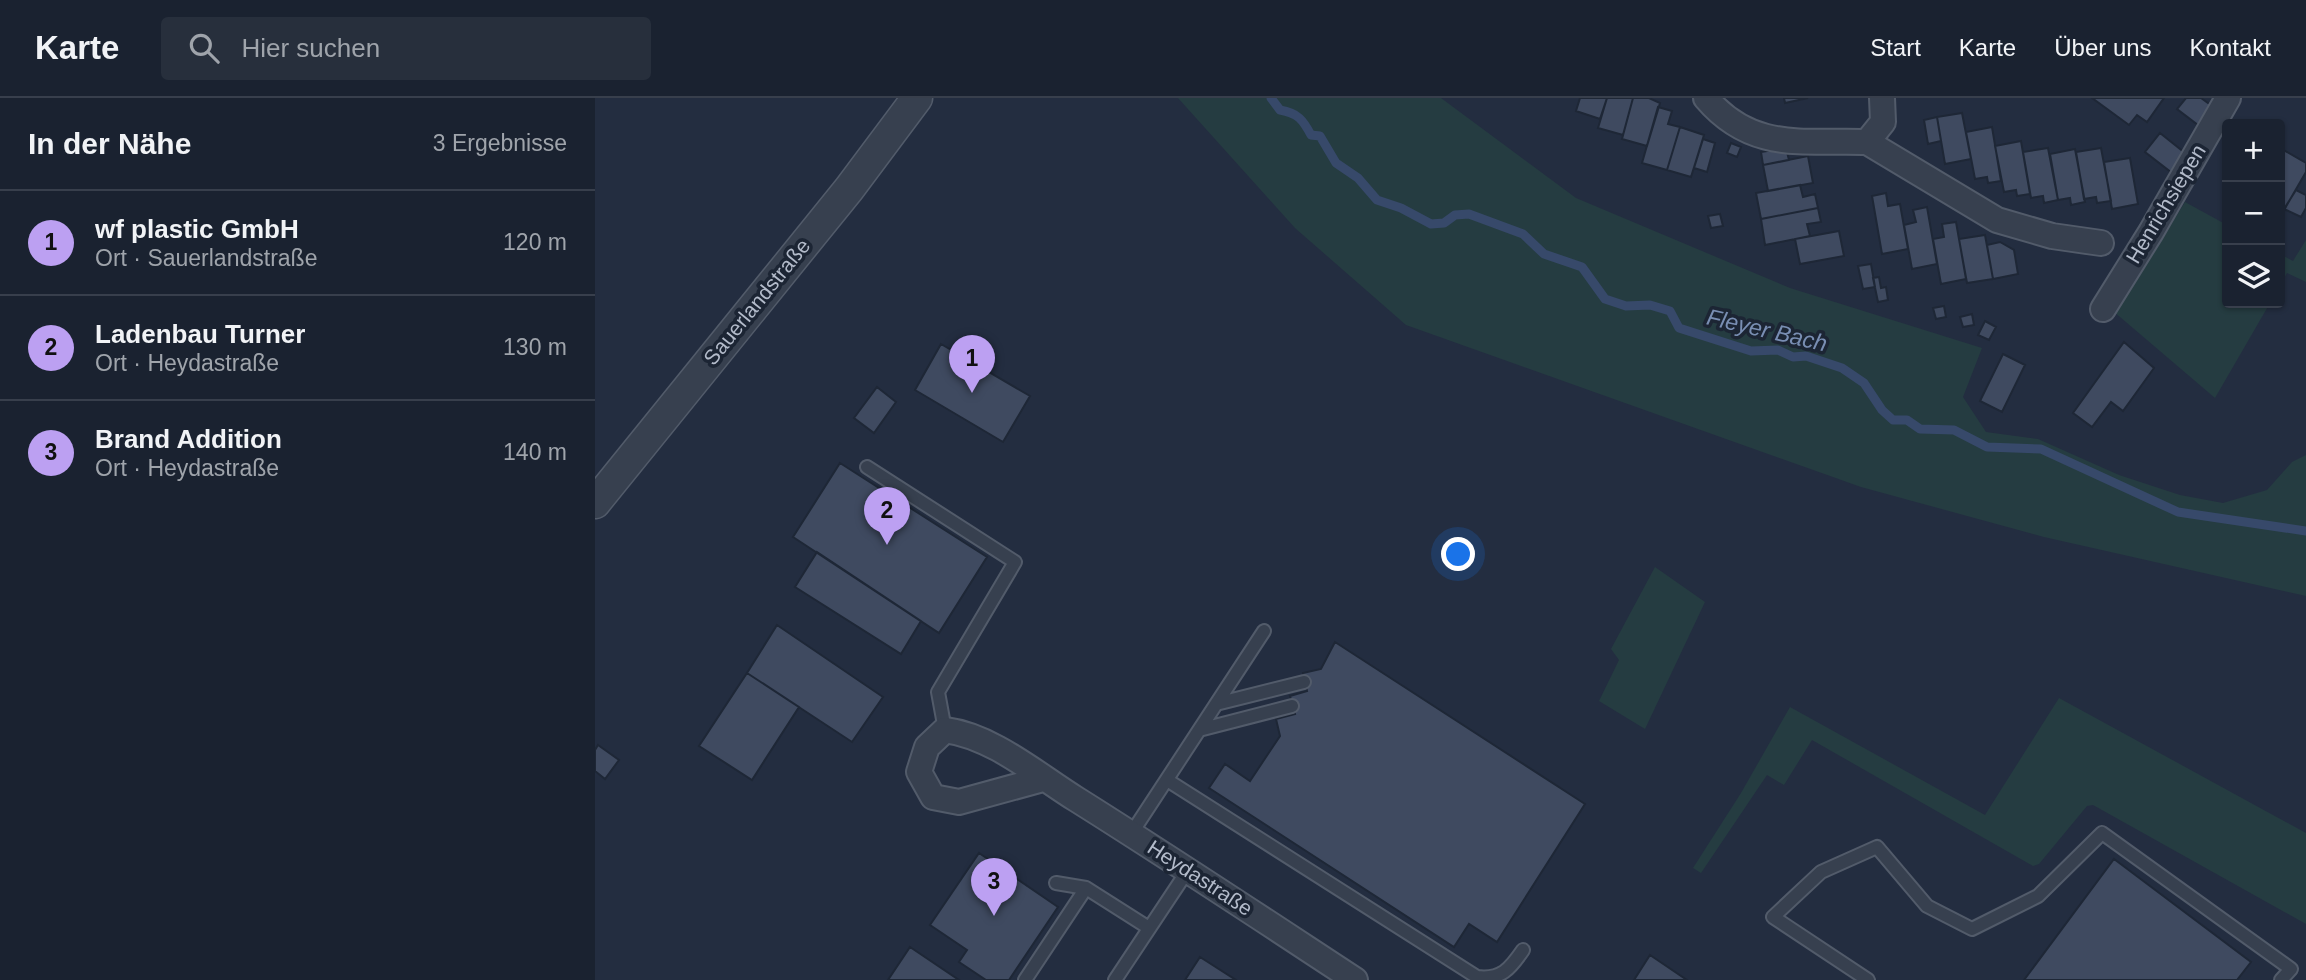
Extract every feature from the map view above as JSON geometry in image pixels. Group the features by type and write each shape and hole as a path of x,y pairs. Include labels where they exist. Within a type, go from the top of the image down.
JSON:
{"street":[{"name":"Sauerlandstraße","path":"595,503 849,189 917,98"},
{"path":"1706,98 1740,130 1762,138 1867,142 1997,220 2052,236 2101,243"},
{"path":"1867,142 1882,122 1882,98"},
{"name":"Henrichsiepen","path":"2102,309 2151,232 2228,98"},
{"path":"945,730 927,747 919,772 933,797 959,802 1043,779"},
{"name":"Heydastraße","path":"945,730 969,733 1188,870 1355,980"}],"lane":[{"path":"867,467 1015,562 938,692 945,730"},
{"path":"1131,834 1264,631"},
{"path":"1216,704 1304,682"},
{"path":"1199,730 1292,706"},
{"path":"1167,780 1477,977 1491,979 1504,974 1523,950"},
{"path":"1868,980 1773,917 1821,872 1877,847 1927,906 1972,929 2038,896 2102,833 2291,969 2281,980"},
{"path":"1115,980 1188,870"},
{"path":"1056,883 1086,888 1149,928"},
{"path":"1025,980 1086,888"}],"green space":[{"path":"1178,98 1441,98 1576,198 1790,288 1982,348 1963,397 1986,432 2038,439 2119,475 2180,495 2223,503 2267,490 2292,462 2306,455 2306,596 2044,537 1861,487 1406,325 1295,228"},
{"path":"2185,202 2222,222 2222,308 2267,308 2215,398 2113,311"},
{"path":"2306,240 2306,282 2287,273 2285,276 2285,257 2293,261"},
{"path":"1655,567 1705,602 1645,729 1599,701 1619,660 1611,649"},
{"path":"2059,698 2306,833 2306,924 2093,805 2087,806 2039,864 2033,866 1812,740 1784,785 1767,775 1701,873 1693,868 1741,793 1790,707 1985,815"}],"building":[{"path":"1580,98 1607,98 1600,119 1576,111"},
{"path":"1607,98 1633,98 1623,135 1598,128"},
{"path":"1633,98 1649,98 1660,103 1647,146 1622,139"},
{"path":"1784,98 1808,98 1785,103"},
{"path":"2092,98 2164,98 2147,122 2137,115 2129,125"},
{"path":"2186,98 2201,98 2212,106 2198,125 2177,109"},
{"path":"1658,107 1672,111 1668,124 1680,127 1667,170 1642,163"},
{"path":"1962,113 1971,159 1945,164 1937,117"},
{"path":"1937,117 1941,141 1928,144 1924,120"},
{"path":"1680,127 1704,135 1691,177 1667,170"},
{"path":"1992,127 2001,181 1988,183 1987,177 1975,179 1966,132"},
{"path":"2160,133 2190,157 2176,176 2145,152"},
{"path":"1703,139 1715,143 1707,172 1694,168"},
{"path":"2021,141 2030,194 2017,196 2016,190 2004,192 1995,146"},
{"path":"1731,143 1741,147 1737,157 1727,153"},
{"path":"1786,148 1789,160 1763,165 1761,152"},
{"path":"2048,148 2058,200 2044,203 2043,196 2031,198 2023,152"},
{"path":"2101,148 2111,201 2097,203 2096,197 2084,199 2076,152"},
{"path":"2075,149 2085,202 2071,205 2070,198 2058,200 2050,154"},
{"path":"2285,151 2306,163 2306,172 2285,208"},
{"path":"1808,156 1813,183 1768,191 1763,165"},
{"path":"2130,158 2138,204 2112,209 2104,162"},
{"path":"1800,185 1803,197 1815,194 1818,208 1761,219 1756,193"},
{"path":"2296,190 2306,195 2306,208 2301,217 2285,207"},
{"path":"1886,193 1888,206 1900,204 1908,249 1882,254 1872,196"},
{"path":"1927,207 1937,264 1912,269 1904,225 1916,222 1913,210"},
{"path":"1818,208 1821,222 1807,224 1810,236 1765,245 1761,219"},
{"path":"1720,214 1723,226 1711,228 1708,216"},
{"path":"1956,222 1966,279 1941,284 1933,239 1944,237 1942,224"},
{"path":"1839,231 1844,256 1800,264 1795,239"},
{"path":"1985,235 1993,279 1967,283 1959,239"},
{"path":"2000,242 2014,250 2018,274 1993,279 1987,245"},
{"path":"1871,264 1875,287 1863,289 1858,266"},
{"path":"1879,277 1881,288 1886,287 1888,300 1878,302 1873,278"},
{"path":"1944,306 1946,317 1936,319 1933,308"},
{"path":"1972,314 1974,325 1963,327 1960,317"},
{"path":"1985,321 1996,327 1989,340 1978,335"},
{"path":"2124,342 2154,368 2123,411 2111,402 2092,427 2073,413"},
{"path":"941,344 1030,396 1003,442 915,390"},
{"path":"2003,354 2025,365 2002,412 1980,401"},
{"path":"877,387 896,402 874,433 854,418"},
{"path":"840,463 987,557 939,633 793,537"},
{"path":"817,552 921,621 901,654 795,587"},
{"path":"777,625 883,697 852,742 747,673"},
{"path":"1335,642 1585,804 1497,942 1469,924 1454,947 1209,788 1225,764 1250,781 1280,736 1276,719 1295,714 1290,696 1307,691 1303,673 1321,669"},
{"path":"747,673 799,707 752,780 699,746"},
{"path":"598,745 619,760 605,779 595,771 595,750"},
{"path":"979,853 1058,907 1009,980 986,980 959,962 967,950 930,925"},
{"path":"2114,859 2251,962 2237,980 2024,980"},
{"path":"910,947 959,980 888,980"},
{"path":"1650,955 1687,980 1634,980"},
{"path":"1200,957 1236,980 1185,980"}],"waterway":[{"name":"Fleyer Bach","path":"1271,98 1280,110 1299,118 1311,135 1320,136 1336,163 1358,178 1377,200 1401,208 1431,224 1444,223 1455,215 1469,214 1523,234 1544,254 1582,267 1605,299 1626,306 1650,305 1670,311 1679,328 1751,351 1778,350 1793,357 1806,356 1842,368 1864,383 1882,410 1893,420 1907,420 1920,429 1954,430 1987,447 2041,449 2178,512 2306,531"}],"place":[{"name":"wf plastic GmbH","path":"972,393"},
{"name":"Ladenbau Turner","path":"887,545"},
{"name":"Brand Addition","path":"994,916"}]}
